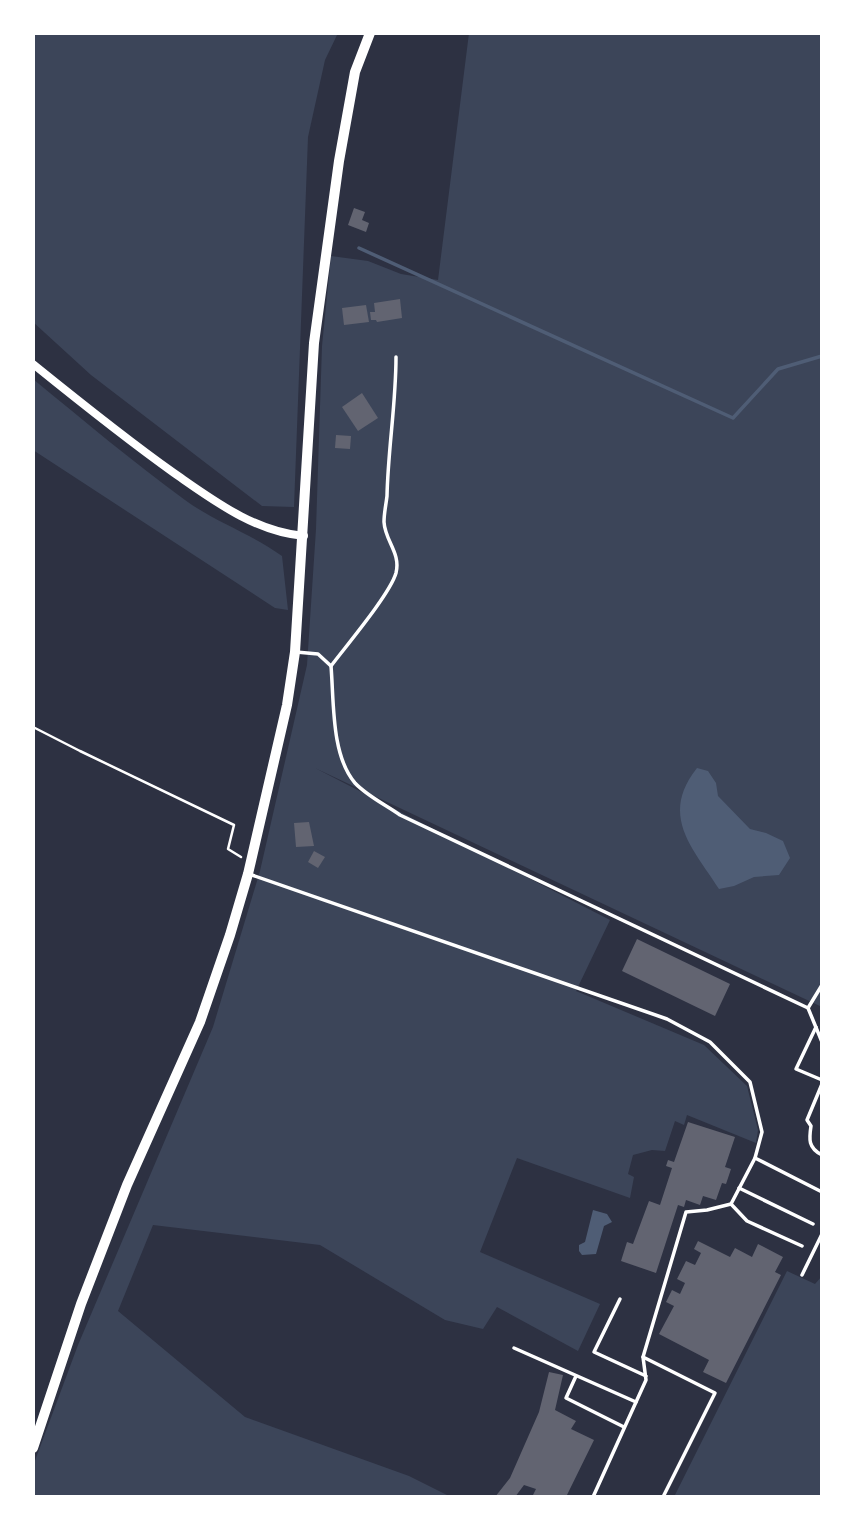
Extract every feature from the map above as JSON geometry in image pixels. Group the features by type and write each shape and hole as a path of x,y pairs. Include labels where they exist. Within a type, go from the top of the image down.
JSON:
{"main road":[{"path":"33,1448 80,1304 127,1185 200,1022 249,868 287,705 295,652 314,343 327,240 355,72 370,33"}],"street":[{"path":"33,364 117,433 215,501 255,523 278,532 303,536"}],"lane":[{"path":"396,357 396,402 386,477 384,520 397,556 396,571 387,588 331,666 338,750 346,770 363,790 400,815 808,1008 822,1042"},
{"path":"295,652 318,654 331,666"},
{"path":"249,868 667,1019 710,1042 750,1082 762,1132 755,1158 731,1204 686,1212 643,1357 646,1380 593,1497"},
{"path":"808,1008 822,985"},
{"path":"816,1027 796,1069 822,1082 807,1120 811,1126 811,1147 822,1155"},
{"path":"755,1158 822,1192"},
{"path":"739,1188 813,1224"},
{"path":"731,1204 747,1221 802,1246"},
{"path":"802,1275 822,1234"},
{"path":"620,1299 594,1352 646,1376"},
{"path":"514,1348 636,1402"},
{"path":"643,1357 715,1393 663,1497"},
{"path":"576,1376 566,1398 624,1427"}],"path":[{"path":"33,727 234,825 228,849 249,868"}],"shaded area":[{"path":"33,33 338,33 325,60 308,137 294,507 262,506 91,375 33,322"},
{"path":"469,33 822,33 822,1007 315,768 610,920 576,991 704,1045 747,1086 758,1130 756,1143 687,1115 684,1125 675,1121 665,1151 652,1150 633,1155 628,1174 634,1177 630,1198 517,1158 480,1252 600,1304 578,1351 497,1307 483,1329 445,1320 320,1245 153,1225 118,1311 245,1417 409,1476 451,1497 33,1497 33,1466 78,1345 213,1027 260,871 307,665 316,529 322,346 331,256 368,261 401,274 438,280"},
{"path":"33,379 185,500 282,556 288,610 275,608 33,450"},
{"path":"697,768 708,771 716,783 718,796 750,829 783,841 790,858 779,875 754,877 719,889 691,845 680,817 686,785"},
{"path":"593,1210 607,1214 612,1222 604,1226 596,1254 582,1255 579,1245 585,1242"},
{"path":"787,1271 815,1284 822,1276 822,1497 674,1497"}],"building":[{"path":"354,208 365,212 362,220 369,223 366,232 348,225"},
{"path":"400,299 402,318 377,322 371,320 370,312 375,312 374,303"},
{"path":"366,305 369,322 344,325 342,308"},
{"path":"362,393 378,418 358,431 342,407"},
{"path":"336,435 351,436 350,449 335,448"},
{"path":"309,822 314,846 296,847 294,823"},
{"path":"314,851 325,857 318,868 308,862"},
{"path":"637,939 730,984 715,1016 622,971"},
{"path":"688,1122 735,1137 725,1167 731,1169 716,1200 703,1196 700,1205 686,1200 684,1207 678,1205 656,1273 621,1261 627,1242 633,1244 649,1201 660,1205 672,1168 666,1166 668,1160 674,1162"},
{"path":"698,1241 730,1257 735,1248 752,1257 758,1244 783,1257 775,1272 781,1275 726,1383 703,1372 709,1360 659,1334 674,1306 666,1302 672,1290 680,1294 685,1283 677,1279 686,1261 695,1265 701,1253 694,1249"},
{"path":"549,1372 563,1375 555,1410 576,1421 571,1429 594,1440 566,1497 532,1497 536,1489 524,1485 515,1497 495,1497 510,1478 539,1412"}],"waterway":[{"path":"359,248 733,418 778,369 822,356"}]}
